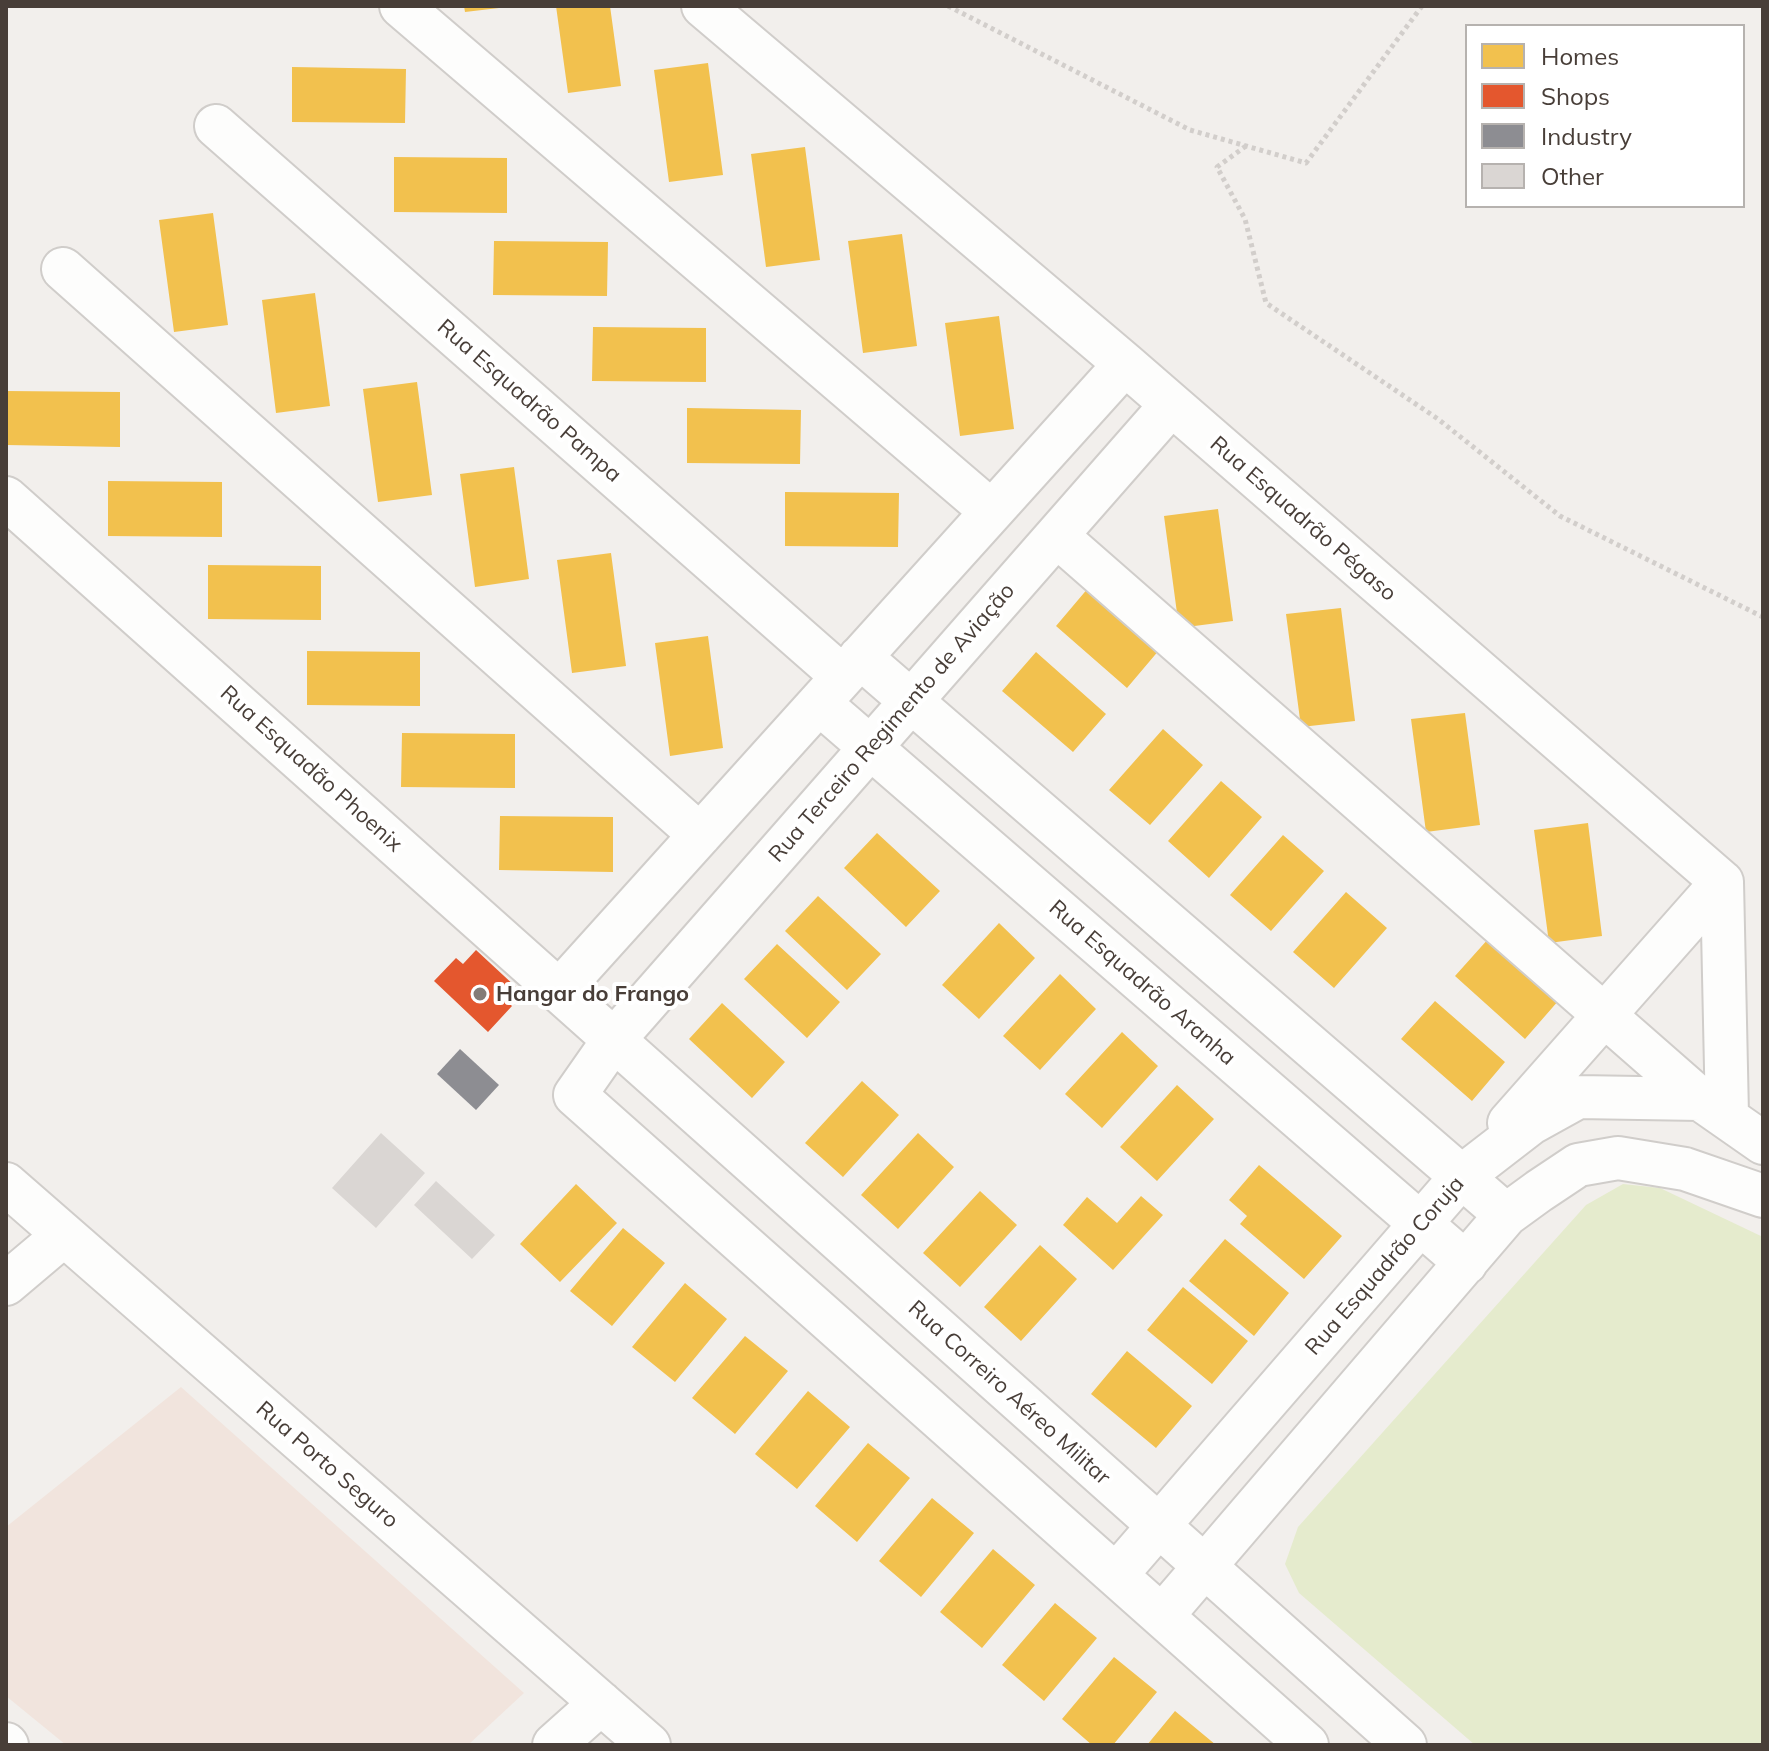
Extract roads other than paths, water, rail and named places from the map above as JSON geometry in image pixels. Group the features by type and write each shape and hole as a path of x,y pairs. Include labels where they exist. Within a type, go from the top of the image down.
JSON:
{"street":[{"path":"401,6 991,511"},
{"name":"Rua Esquadrão Pégaso","path":"703,6 1125,364 1722,882"},
{"name":"Rua Esquadrão Pampa","path":"216,126 840,679"},
{"path":"63,269 700,835"},
{"path":"560,990 1125,364"},
{"name":"Rua Terceiro Regimento de Aviação","path":"810,1303 575,1095 612,1042 1171,405"},
{"name":"Rua Esquadão Phoenix","path":"6,498 560,990 612,1042"},
{"path":"1057,536 1604,1015 1713,1107 1763,1143"},
{"path":"840,679 911,701 1506,1215"},
{"name":"Rua Esquadrão Aranha","path":"840,679 870,748 1466,1263"},
{"path":"1461,1177 1722,882"},
{"path":"1713,1107 1722,882"},
{"path":"1130,972 1171,925"},
{"name":"Rua Correiro Aéreo Militar","path":"612,1042 1405,1745"},
{"name":"Rua Esquadrão Coruja","path":"1116,1575 1461,1177 1531,1123 1578,1097 1713,1107"},
{"path":"1162,1616 1506,1215 1578,1165 1618,1158 1685,1169 1763,1196"},
{"name":"Rua Porto Seguro","path":"6,1184 649,1745"},
{"path":"6,1284 64,1235"},
{"path":"852,1255 810,1303 1307,1745"},
{"path":"873,1359 913,1308"},
{"path":"554,1745 601,1703"}],"place":[{"name":"Hangar do Frango","path":"480,994"}]}
